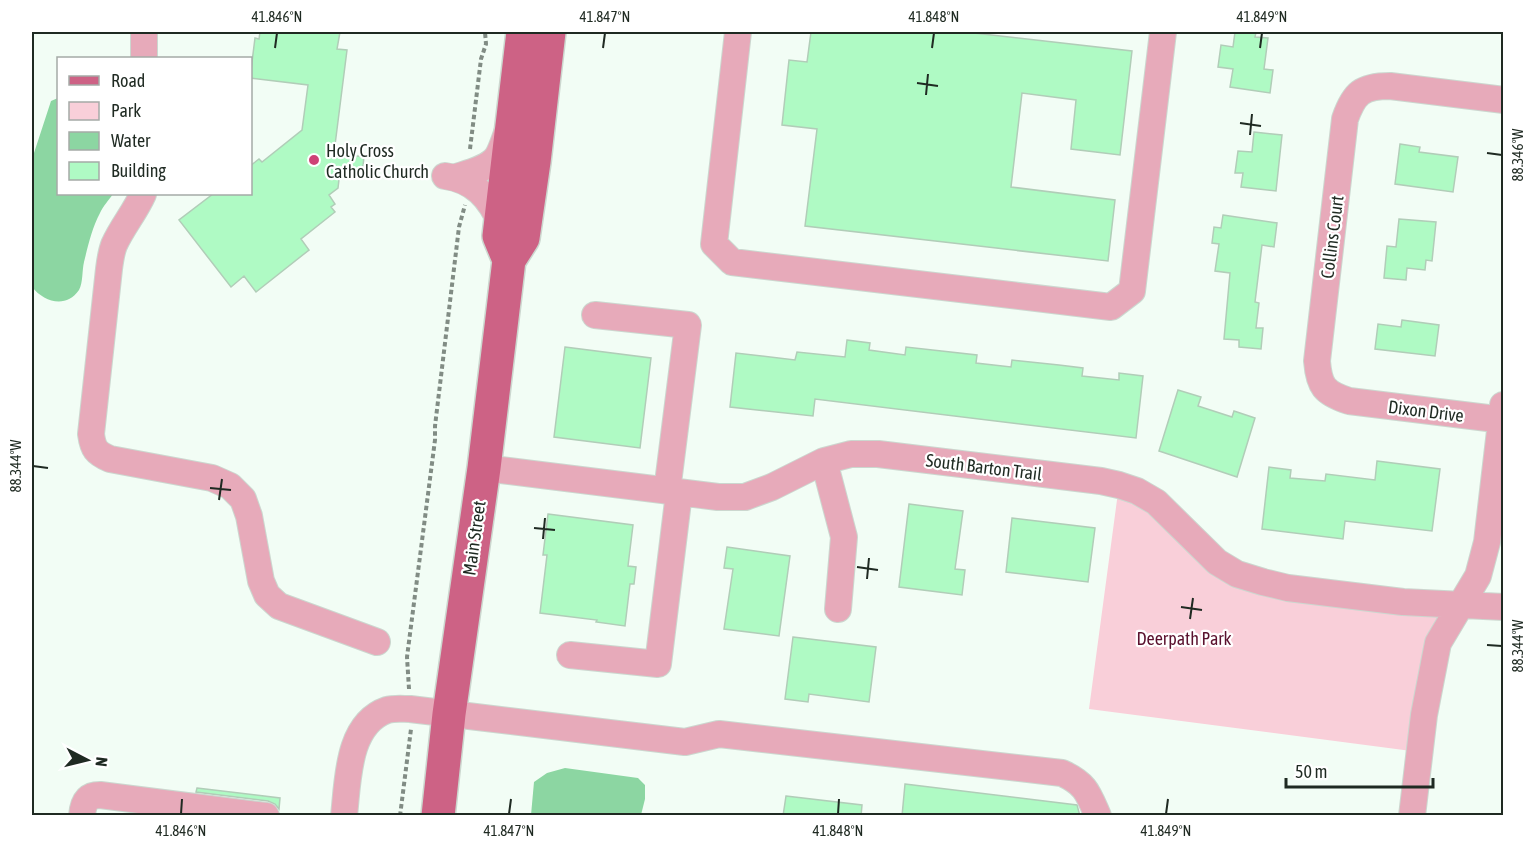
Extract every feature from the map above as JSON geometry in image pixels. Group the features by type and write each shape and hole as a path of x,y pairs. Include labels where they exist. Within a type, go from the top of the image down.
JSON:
{"main road":[{"name":"Main Street","path":"509,260 499,236 513,118 543,35"},
{"name":"Main Street","path":"438,816 449,714 484,468 509,260 523,238 534,162 543,35"}],"street":[{"path":"144,32 144,57"},
{"path":"738,32 714,244 732,262 1111,307 1131,291 1163,32"},
{"name":"Collins Court","path":"1349,401 1335,397 1324,388 1318,377 1317,361 1345,121 1351,104 1361,91 1376,86 1503,100"},
{"path":"501,224 494,208 485,196 475,188 449,176 477,170 497,157 513,118"},
{"path":"143,195 113,248 91,434 92,446 100,455 110,459 212,478 230,486 243,499 249,516 261,581 267,595 279,606 377,642"},
{"path":"570,655 658,664 688,325 596,315"},
{"name":"Dixon Drive","path":"1349,401 1503,415"},
{"path":"1412,816 1424,715 1434,660 1438,643 1478,576 1487,542 1503,415"},
{"name":"South Barton Trail","path":"484,468 718,497 745,496 772,487 825,461 851,454 878,454 1119,485 1137,491 1156,502 1217,562 1237,574 1288,588 1403,602 1503,607"},
{"path":"825,461 844,537 838,609"},
{"path":"344,816 352,756 358,736 371,720 388,709 410,709 685,742 719,734 1062,773 1075,779 1086,789 1098,816"},
{"path":"82,816 85,802 94,795 266,816"},
{"path":"103,816 111,807 175,816"}],"path":[{"path":"469,154 481,59 486,44 485,32"},
{"path":"400,816 411,727 407,657 434,452 435,426 459,227 465,204"}],"green space":[{"name":"Deerpath Park","path":"1119,485 1237,574 1460,605 1419,752 1089,709"}],"water":[{"path":"57,98 57,195 112,195 101,210 92,231 79,290 68,300 62,301 49,300 32,287 32,164 51,101"},
{"path":"565,768 638,778 645,785 645,799 641,815 531,815 534,782 547,773"}],"building":[{"name":"Holy Cross Catholic Church","path":"260,32 340,32 337,49 347,50 334,153 364,157 362,174 340,171 338,188 329,195 335,204 331,207 335,212 301,239 309,250 256,292 244,276 231,287 179,220 212,195 252,195 252,164 259,159 262,162 302,130 308,85 252,78 255,38 259,39"},
{"path":"811,32 965,32 1132,51 1120,155 1071,149 1076,100 1022,93 1011,187 1115,200 1108,261 805,226 817,129 782,125 789,60 807,62"},
{"path":"1235,32 1256,32 1255,37 1268,38 1264,69 1273,70 1270,93 1230,87 1233,69 1218,67 1221,45 1233,47"},
{"path":"1254,132 1282,135 1276,191 1241,187 1243,173 1235,173 1238,151 1252,152"},
{"path":"1400,144 1420,147 1419,152 1458,157 1453,192 1395,184"},
{"path":"1223,215 1277,223 1274,247 1262,245 1255,302 1259,303 1256,328 1263,328 1261,349 1239,347 1239,340 1224,339 1230,273 1215,271 1219,244 1212,243 1214,227 1221,228"},
{"path":"1399,219 1436,222 1432,261 1426,260 1425,270 1407,268 1406,280 1384,278 1387,246 1396,247"},
{"path":"1402,320 1439,325 1435,356 1375,349 1378,324 1401,327"},
{"path":"847,340 870,343 869,350 905,355 906,347 977,355 976,363 1011,367 1012,360 1083,368 1082,376 1119,380 1119,373 1143,376 1136,438 815,399 813,416 730,407 736,353 795,360 797,352 845,357"},
{"path":"565,347 651,358 640,448 554,437"},
{"path":"1178,390 1201,397 1198,406 1232,417 1234,411 1255,418 1237,477 1159,451"},
{"path":"1377,461 1440,469 1432,531 1345,521 1343,539 1262,529 1269,467 1291,470 1290,478 1325,481 1326,474 1375,480"},
{"path":"909,504 963,511 955,569 965,570 962,595 899,587"},
{"path":"548,514 633,525 628,566 636,567 634,584 630,584 625,626 540,613 547,555 543,555"},
{"path":"1012,518 1095,528 1088,582 1006,572"},
{"path":"727,547 790,556 779,636 724,629 733,569 724,568"},
{"path":"793,637 876,647 869,702 809,694 808,702 785,699"},
{"path":"905,784 1077,805 1080,816 902,816"},
{"path":"197,788 280,798 279,809 268,801 196,792"},
{"path":"786,796 862,805 861,816 783,816"}],"place":[{"name":"Holy Cross Catholic Church","path":"314,160"}]}
